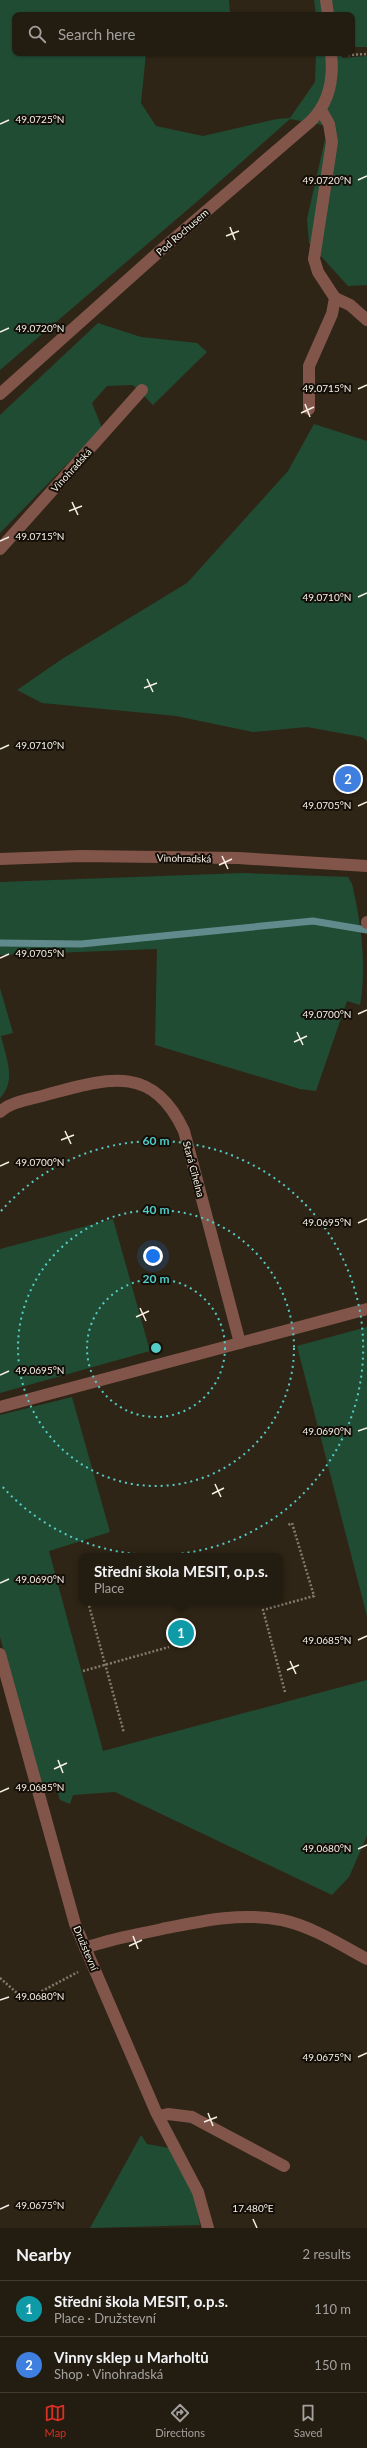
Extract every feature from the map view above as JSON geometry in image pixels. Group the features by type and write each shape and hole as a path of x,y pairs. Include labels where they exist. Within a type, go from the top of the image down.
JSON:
{"street":[{"path":"326,0 328,12"},
{"name":"Pod Rochusem","path":"0,394 161,250 311,121 321,110 328,94 331,79 332,56"},
{"path":"321,110 329,124 332,142 314,259 318,272 335,298 350,305 367,320"},
{"path":"309,409 309,366 332,314 335,298"},
{"name":"Vinohradská","path":"0,549 142,390"},
{"name":"Vinohradská","path":"0,859 81,856 238,858 367,866"},
{"name":"Stará Cihelna","path":"0,1112 9,1106 54,1093 112,1081 143,1085 165,1099 176,1114 184,1131 240,1343"},
{"path":"0,1407 367,1309"},
{"name":"Družstevní","path":"0,1654 73,1916 85,1948 159,2116 198,2192 208,2228"},
{"path":"85,1948 106,1941 209,1920 247,1917 289,1922 367,1959"},
{"path":"159,2116 168,2114 192,2117 284,2166"}],"path":[{"path":"283,1605 314,1596 292,1523 288,1525"},
{"path":"89,1605 124,1733"},
{"path":"281,1605 263,1610 285,1692"},
{"path":"83,1671 169,1647"},
{"path":"0,1978 26,2000 92,1964"}],"green space":[{"path":"0,0 229,0 230,12 12,12 12,56 146,56 141,103 156,126 203,136 277,119 290,118 315,82 316,56 342,56 342,58 367,56 367,285 348,286 309,243 307,219 328,126 290,119 200,199 0,370"},
{"path":"314,0 367,0 367,47 355,47 355,12 316,12"},
{"path":"98,323 141,337 197,343 207,352 153,405 133,385 107,386 92,403 102,428 0,533 0,415"},
{"path":"314,424 367,441 367,741 362,737 307,727 253,732 176,716 42,703 17,690 62,659 187,583 288,471"},
{"path":"243,873 348,877 352,884 362,944 363,975 360,1005 347,1001 316,1091 300,1089 155,1045 157,949 0,955 0,882"},
{"path":"0,988 13,1033 1,1036 9,1068 9,1076 8,1084 0,1098"},
{"path":"113,1219 150,1351 0,1393 0,1249"},
{"path":"367,1327 367,1616 297,1346"},
{"path":"72,1397 110,1532 49,1551 103,1751 367,1680 367,1836 349,1877 332,1895 115,1792 73,1795 70,1804 60,1800 55,1784 42,1788 0,1637 0,1415"},
{"path":"141,2135 147,2144 169,2148 194,2193 200,2225 90,2228"}],"waterway":[{"path":"0,943 81,944 313,921 367,930"}],"place":[{"name":"Vinny sklep u Marholtů","path":"348,779"},
{"name":"Střední škola MESIT, o.p.s.","path":"181,1633"}]}
